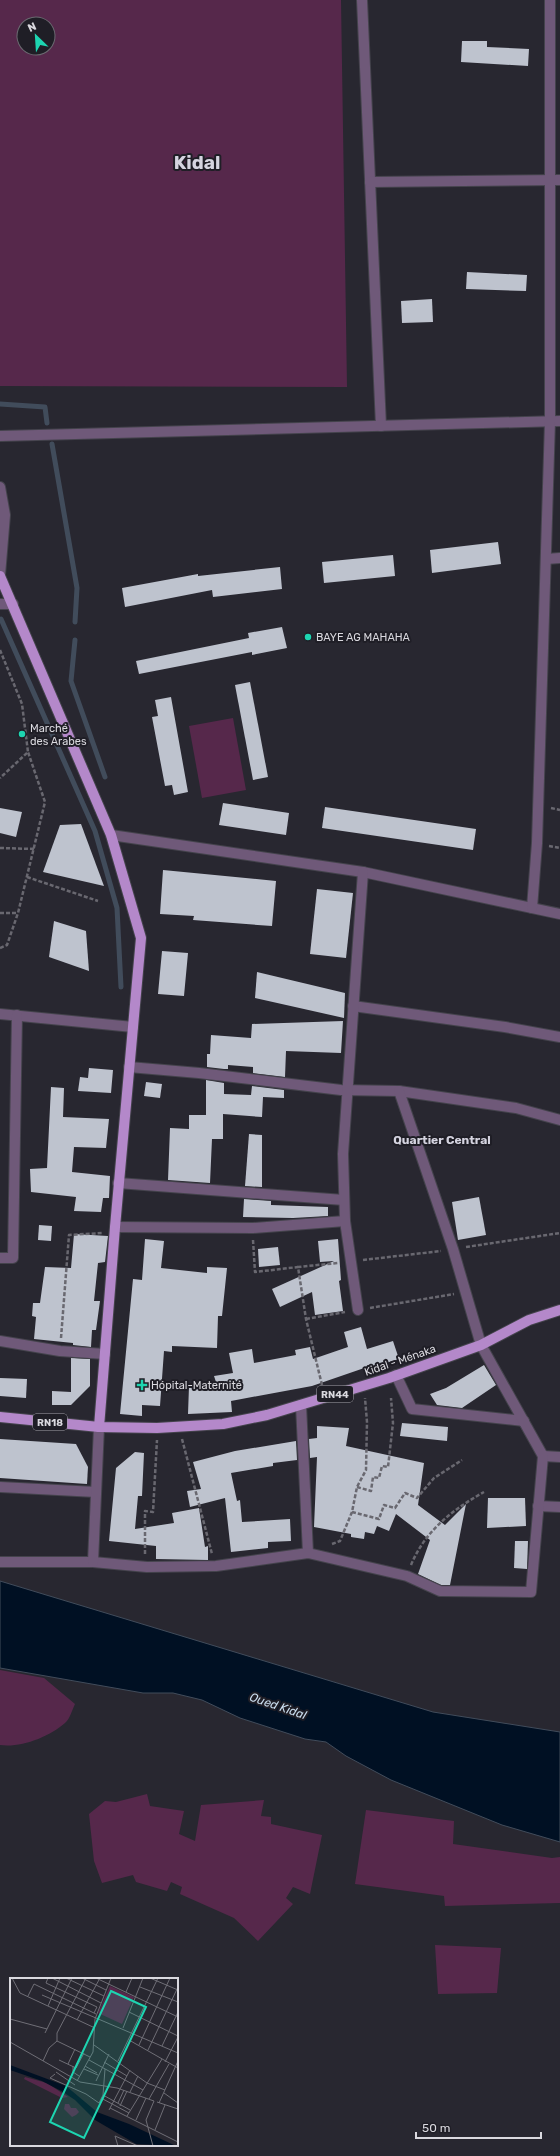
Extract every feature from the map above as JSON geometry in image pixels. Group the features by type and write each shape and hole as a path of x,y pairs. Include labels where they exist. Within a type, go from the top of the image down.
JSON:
{"main road":[{"path":"0,576 111,834 141,938 118,1183 99,1427"},
{"name":"Kidal - Ménaka","path":"99,1427 157,1428 223,1424 267,1415 364,1386 481,1345 529,1320 560,1310"},
{"name":"RN18","path":"0,1417 99,1427"}],"street":[{"path":"362,0 381,426"},
{"path":"532,908 537,836 546,559 555,421 555,180 550,0"},
{"path":"370,182 555,180"},
{"path":"0,436 555,421"},
{"path":"0,487 5,515 0,576"},
{"path":"546,559 560,558"},
{"path":"0,604 13,604"},
{"path":"111,834 363,872 560,914"},
{"path":"358,1310 345,1221 343,1154 363,872"},
{"path":"353,1006 505,1026 560,1037"},
{"path":"0,1014 133,1027"},
{"path":"0,1258 13,1258 17,1015"},
{"path":"129,1067 198,1073 347,1090 399,1090 516,1108 560,1120"},
{"path":"0,1562 93,1562 147,1567 216,1566 308,1553 407,1576 440,1591 531,1592 543,1456 481,1345 466,1292 399,1090"},
{"path":"118,1183 344,1200"},
{"path":"114,1230 253,1228 345,1221"},
{"path":"0,1341 60,1351 105,1354"},
{"path":"393,1376 412,1409 524,1421"},
{"path":"301,1405 308,1553"},
{"path":"93,1562 99,1427"},
{"path":"543,1456 560,1457"},
{"path":"0,1487 96,1492"},
{"path":"538,1506 560,1507"}],"path":[{"path":"0,650 22,704 28,752 45,802 35,849 18,913 7,945 0,948"},
{"path":"0,778 28,752"},
{"path":"0,848 35,849"},
{"path":"27,877 98,901"},
{"path":"0,913 18,913"},
{"path":"253,1228 255,1272 350,1262"},
{"path":"60,1351 69,1234 114,1230"},
{"path":"298,1267 306,1319 325,1397"},
{"path":"306,1319 466,1292"},
{"path":"357,1487 371,1491 373,1477 379,1478 382,1466 388,1467 393,1422 393,1376"},
{"path":"308,1553 340,1542 352,1512 357,1487 366,1470 367,1422 364,1386"},
{"path":"178,1426 216,1566"},
{"path":"147,1567 144,1538 145,1511 153,1512 157,1428"},
{"path":"352,1512 379,1519 384,1505 395,1508 405,1493 417,1498 434,1478 462,1460"},
{"path":"407,1576 415,1556 430,1532 461,1505 484,1492"}],"shaded area":[{"path":"0,0 341,0 347,387 0,386"},
{"path":"233,718 246,790 202,798 189,726"},
{"path":"0,1670 44,1678 75,1704 70,1717 58,1728 43,1737 17,1745 0,1745"},
{"path":"147,1794 150,1806 184,1811 179,1834 195,1841 201,1805 264,1800 261,1816 271,1817 271,1824 322,1835 310,1894 293,1887 286,1898 293,1904 258,1941 234,1918 180,1894 182,1887 171,1882 167,1891 136,1882 133,1875 102,1883 94,1861 89,1814 105,1801 116,1802"},
{"path":"366,1810 454,1821 453,1844 552,1858 560,1857 560,1903 445,1906 444,1896 355,1884"},
{"path":"435,1945 501,1948 497,1993 438,1994"}],"water":[{"name":"Oued Kidal","path":"0,1581 433,1712 560,1732 560,1842 502,1825 391,1780 346,1756 326,1742 305,1739 240,1718 202,1700 173,1693 143,1693 0,1668"}],"building":[{"path":"462,41 487,41 487,47 529,49 528,66 461,62"},
{"path":"467,272 527,275 526,291 466,289"},
{"path":"432,299 433,322 402,323 401,301"},
{"path":"498,542 501,564 432,573 430,550"},
{"path":"393,555 395,576 324,583 322,562"},
{"path":"280,567 282,589 213,597 212,590 125,607 122,588 198,574 198,576"},
{"path":"282,627 287,648 252,655 252,652 139,674 136,661 249,638 248,633"},
{"path":"250,682 268,777 253,780 235,685"},
{"path":"171,697 188,792 174,795 172,785 165,786 152,717 158,716 155,700"},
{"path":"223,803 289,813 286,835 219,825"},
{"path":"325,807 476,829 473,850 322,828"},
{"path":"0,808 22,812 16,837 0,833"},
{"path":"81,824 104,886 43,872 60,825"},
{"path":"163,870 276,881 272,926 193,920 194,916 160,914"},
{"path":"317,889 353,893 346,958 310,954"},
{"path":"54,921 86,931 89,971 49,957"},
{"path":"162,951 188,953 184,996 158,994"},
{"path":"257,972 345,993 344,1018 255,998"},
{"path":"343,1021 341,1053 286,1051 285,1077 253,1073 253,1067 228,1065 228,1069 224,1069 207,1067 207,1054 210,1054 211,1035 251,1038 252,1024"},
{"path":"89,1068 113,1070 111,1093 78,1091 80,1077 88,1078"},
{"path":"206,1080 224,1083 224,1094 251,1095 252,1086 284,1090 284,1098 263,1097 262,1117 223,1114 223,1139 212,1139 210,1183 168,1180 170,1128 189,1129 189,1115 206,1115"},
{"path":"146,1082 162,1084 160,1098 144,1096"},
{"path":"51,1087 64,1088 63,1117 109,1119 106,1148 74,1147 72,1172 110,1176 109,1198 103,1198 101,1212 74,1211 76,1197 31,1192 30,1169 47,1168"},
{"path":"249,1134 262,1135 262,1187 245,1186"},
{"path":"479,1197 486,1235 458,1240 452,1202"},
{"path":"244,1199 271,1201 271,1205 328,1207 328,1216 293,1218 243,1217"},
{"path":"39,1225 52,1226 51,1241 38,1240"},
{"path":"74,1234 108,1236 105,1262 98,1263 94,1301 100,1301 96,1330 92,1330 91,1347 73,1345 73,1343 34,1339 36,1317 32,1316 33,1303 40,1303 45,1267 71,1268"},
{"path":"145,1239 164,1241 161,1268 207,1273 207,1267 227,1268 222,1316 218,1316 217,1348 172,1346 172,1352 164,1351 160,1406 142,1405 142,1416 120,1414 133,1279 142,1280"},
{"path":"338,1239 341,1280 339,1281 343,1311 315,1315 312,1292 280,1307 272,1289 334,1261 320,1262 318,1241"},
{"path":"278,1247 280,1265 259,1267 258,1249"},
{"path":"361,1327 367,1349 393,1341 399,1359 373,1367 373,1365 312,1386 231,1401 232,1412 188,1414 189,1386 205,1387 205,1382 216,1382 214,1376 233,1373 229,1353 252,1349 254,1363 296,1355 295,1350 310,1347 313,1359 348,1347 344,1332"},
{"path":"71,1358 90,1359 90,1386 71,1405 52,1405 52,1391 71,1392"},
{"path":"484,1365 496,1385 462,1408 437,1405 430,1394 446,1388"},
{"path":"0,1378 27,1379 26,1398 0,1396"},
{"path":"402,1423 448,1427 447,1441 400,1436"},
{"path":"317,1426 349,1428 346,1446 424,1463 418,1505 445,1525 466,1504 450,1585 441,1585 418,1574 430,1540 396,1514 389,1531 377,1526 374,1534 365,1532 364,1539 351,1537 351,1534 314,1527 317,1457 310,1458 309,1439 317,1438"},
{"path":"0,1439 76,1444 88,1467 87,1484 0,1478"},
{"path":"296,1441 297,1460 273,1463 273,1466 231,1473 237,1501 240,1500 242,1522 290,1519 291,1541 268,1542 268,1548 231,1552 225,1498 190,1507 187,1491 201,1489 193,1462 235,1451"},
{"path":"135,1452 144,1453 142,1496 138,1496 135,1529 174,1523 172,1513 199,1508 205,1547 208,1546 208,1560 156,1559 156,1546 109,1541 116,1468"},
{"path":"488,1498 525,1498 526,1526 487,1528"},
{"path":"515,1541 528,1541 527,1569 514,1568"}],"waterway":[{"path":"0,404 45,407 47,423"},
{"path":"52,444 77,588 75,622"},
{"path":"1,619 95,831 117,908 121,987"},
{"path":"75,640 71,681 105,777"}],"place":[{"name":"BAYE AG MAHAHA","path":"308,637"},
{"name":"Marché des Arabes","path":"22,734"},
{"name":"Hópital-Maternité","path":"142,1385"}],"district":[{"name":"Kidal","path":"197,162"},
{"name":"Quartier Central","path":"442,1140"}]}
